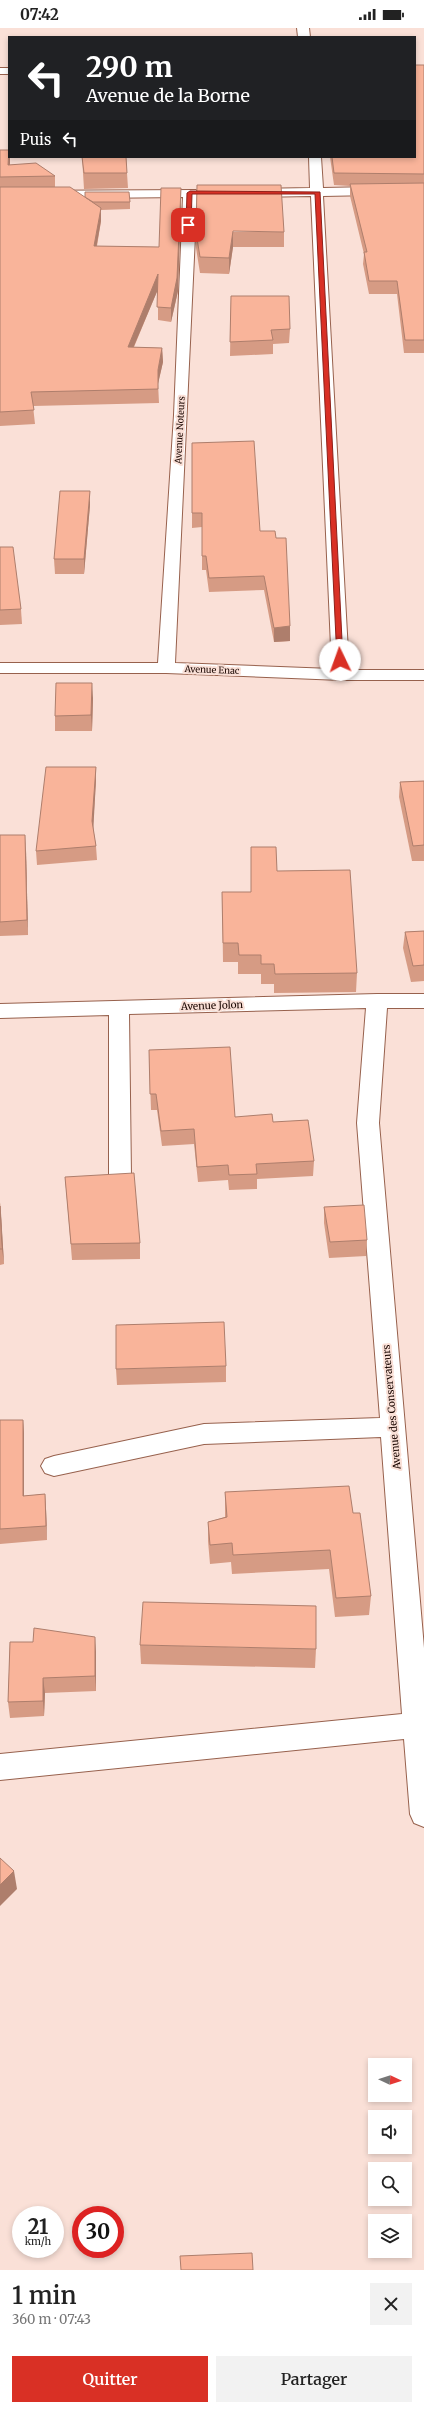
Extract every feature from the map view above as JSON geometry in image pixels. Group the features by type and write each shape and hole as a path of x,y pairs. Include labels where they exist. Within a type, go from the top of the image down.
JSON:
{"street":[{"path":"315,158 341,675"},
{"path":"237,193 424,190"},
{"name":"Avenue Noteurs","path":"166,668 181,415 190,193"},
{"path":"0,194 206,193"},
{"name":"Avenue Enac","path":"0,668 166,668 341,675 424,674"},
{"name":"Avenue Jolon","path":"0,1011 377,1000 424,1001"},
{"name":"Avenue des Conservateurs","path":"377,1000 368,1123 418,1725 424,1814"},
{"path":"119,1008 120,1176"},
{"path":"54,1466 204,1434 393,1427"},
{"path":"0,1767 418,1725"}],"building":[{"path":"416,65 424,65 424,174 334,173 332,158 416,158"},
{"path":"0,150 8,150 8,165 36,163 55,176 0,177"},
{"path":"82,158 126,158 127,173 84,173"},
{"path":"424,183 424,340 405,340 397,281 369,281 364,252 367,252 350,184"},
{"path":"197,185 281,185 284,232 233,231 229,258 200,257 196,232"},
{"path":"0,187 70,187 101,208 94,246 159,247 161,188 181,188 177,278 171,308 157,307 158,274 128,347 162,348 158,370 158,389 31,392 34,410 0,412"},
{"path":"85,192 129,192 130,202 93,202 85,197"},
{"path":"231,296 289,296 290,329 271,330 273,340 230,342"},
{"path":"254,441 260,531 275,531 276,538 286,538 290,626 274,628 264,576 209,578 206,556 202,556 202,513 192,513 192,443"},
{"path":"60,491 90,491 84,559 54,559"},
{"path":"0,547 13,547 21,609 0,610"},
{"path":"56,683 92,683 91,715 55,716"},
{"path":"46,767 96,767 92,821 96,846 36,851"},
{"path":"424,781 424,845 413,846 400,782"},
{"path":"0,835 25,835 27,920 0,922"},
{"path":"251,847 276,847 277,871 350,870 357,973 275,974 274,964 261,964 261,955 239,955 238,943 223,943 222,892 251,892"},
{"path":"424,931 424,965 413,966 405,932"},
{"path":"230,1047 235,1117 272,1114 273,1122 308,1120 314,1161 256,1164 257,1174 229,1175 228,1165 197,1167 194,1129 161,1131 156,1094 150,1094 149,1050"},
{"path":"134,1173 140,1243 71,1244 65,1177"},
{"path":"364,1205 367,1240 330,1242 324,1207"},
{"path":"0,1206 2,1249 0,1249"},
{"path":"224,1322 226,1366 116,1369 116,1325"},
{"path":"0,1420 23,1420 23,1496 45,1494 46,1526 0,1529"},
{"path":"349,1486 353,1513 360,1513 371,1596 336,1598 330,1550 233,1555 232,1543 210,1545 208,1522 227,1517 225,1492"},
{"path":"143,1602 316,1606 316,1649 140,1645"},
{"path":"34,1628 95,1637 95,1676 43,1678 43,1701 8,1702 10,1642 33,1642"},
{"path":"0,1858 14,1871 0,1885"},
{"path":"252,2253 253,2270 181,2270 180,2256"}],"route":[{"path":"188,225 190,193 317,192 340,660"}]}
